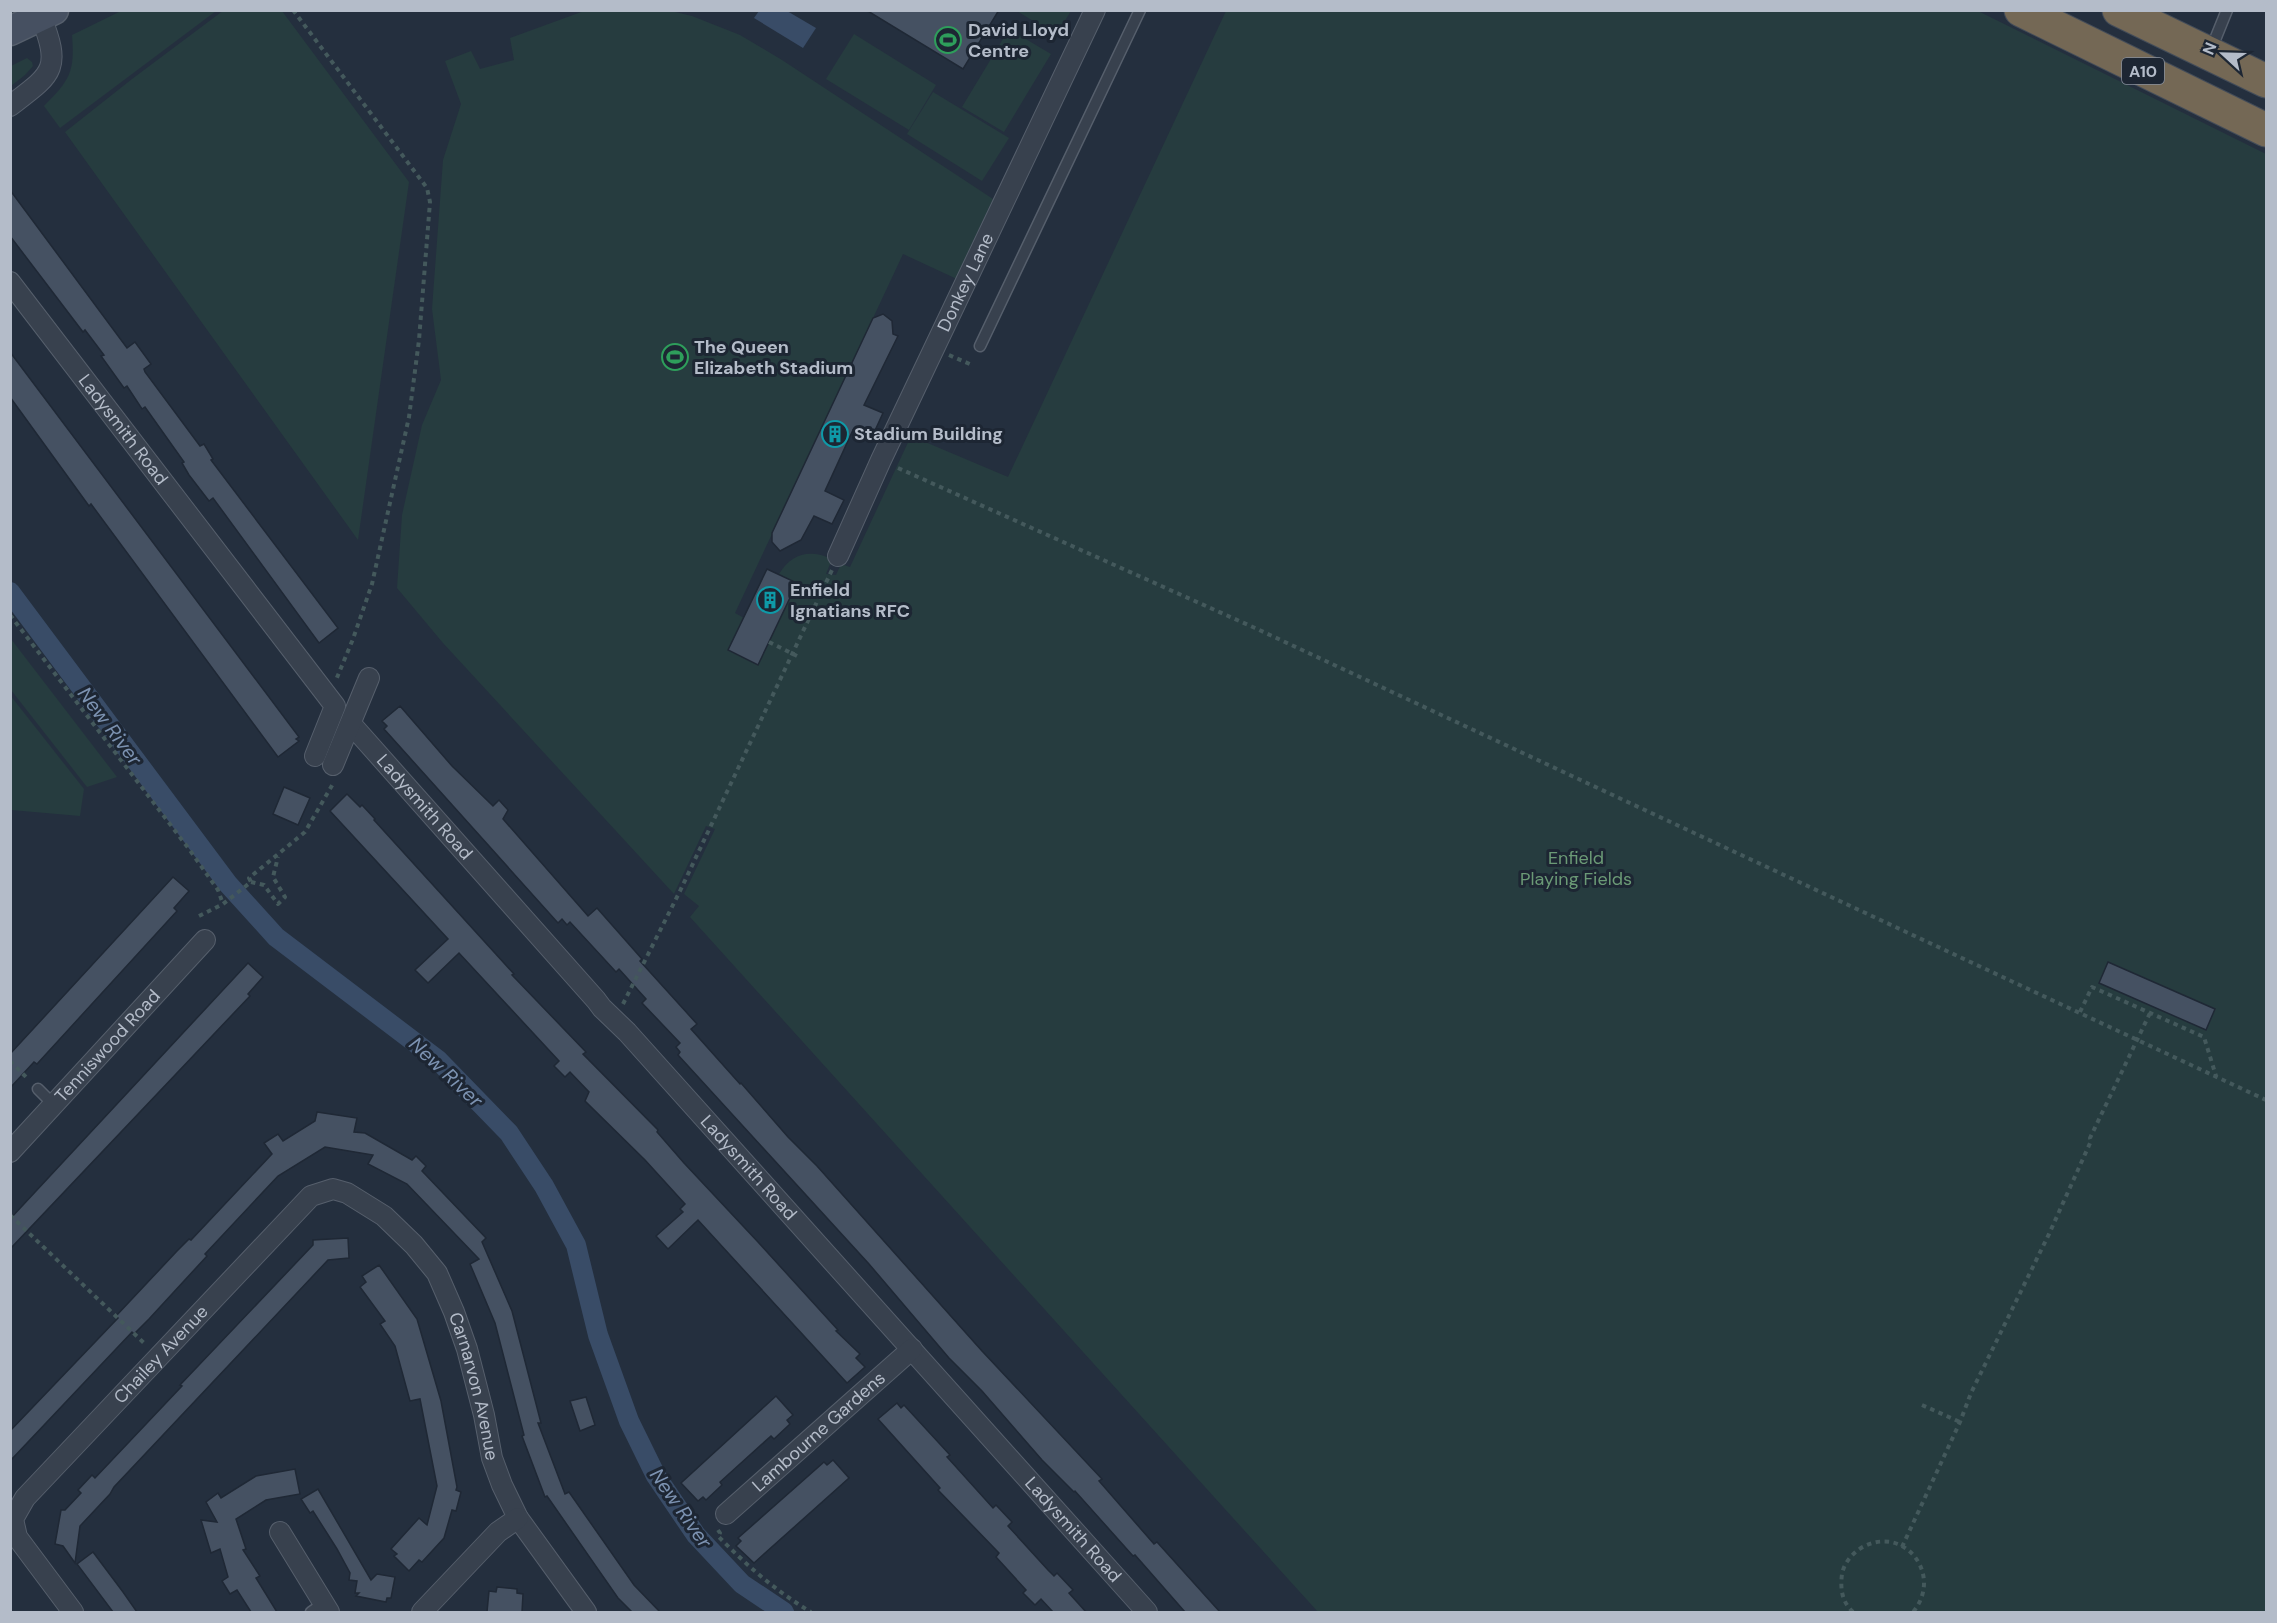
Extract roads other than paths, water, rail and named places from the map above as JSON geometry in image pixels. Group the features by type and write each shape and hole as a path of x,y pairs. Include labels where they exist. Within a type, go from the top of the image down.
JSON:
{"highway":[{"name":"A10","path":"2021,10 2266,130"},
{"name":"A10","path":"2119,10 2266,81"}],"street":[{"name":"Donkey Lane","path":"838,556 881,460 1095,10"},
{"path":"10,31 47,14 51,66 44,80 10,106"},
{"name":"Ladysmith Road","path":"10,282 332,701"},
{"path":"334,773 369,678"},
{"path":"315,756 332,701"},
{"name":"Ladysmith Road","path":"351,724 602,1008 627,1032 1147,1612"},
{"name":"Tenniswood Road","path":"10,1152 55,1106 205,940"},
{"name":"Chailey Avenue","path":"73,1612 17,1537 13,1519 24,1498 311,1196 333,1189"},
{"name":"Carnarvon Avenue","path":"333,1189 347,1193 384,1216 414,1245 437,1273 467,1349 492,1458 502,1485 518,1518 586,1612"},
{"name":"Lambourne Gardens","path":"726,1514 912,1349"},
{"path":"422,1612 498,1532 518,1518"},
{"path":"280,1532 321,1609"}],"lane":[{"path":"980,346 1140,10"},
{"path":"2209,54 2227,10"},
{"path":"332,701 351,724"},
{"path":"38,1089 55,1106"}],"water":[{"path":"759,11 787,11 816,28 803,48 754,18"}],"waterway":[{"name":"New River","path":"10,592 228,884 276,937 438,1060 509,1133 544,1186 576,1245 598,1335 629,1421 656,1476 696,1535 742,1584 784,1612"}],"place":[{"name":"David Lloyd Centre","path":"948,40"},
{"name":"The Queen Elizabeth Stadium","path":"675,357"},
{"name":"Stadium Building","path":"835,434"},
{"name":"Enfield Ignatians RFC","path":"770,600"}],"park label":[{"name":"Enfield Playing Fields","path":"1576,868"}]}
